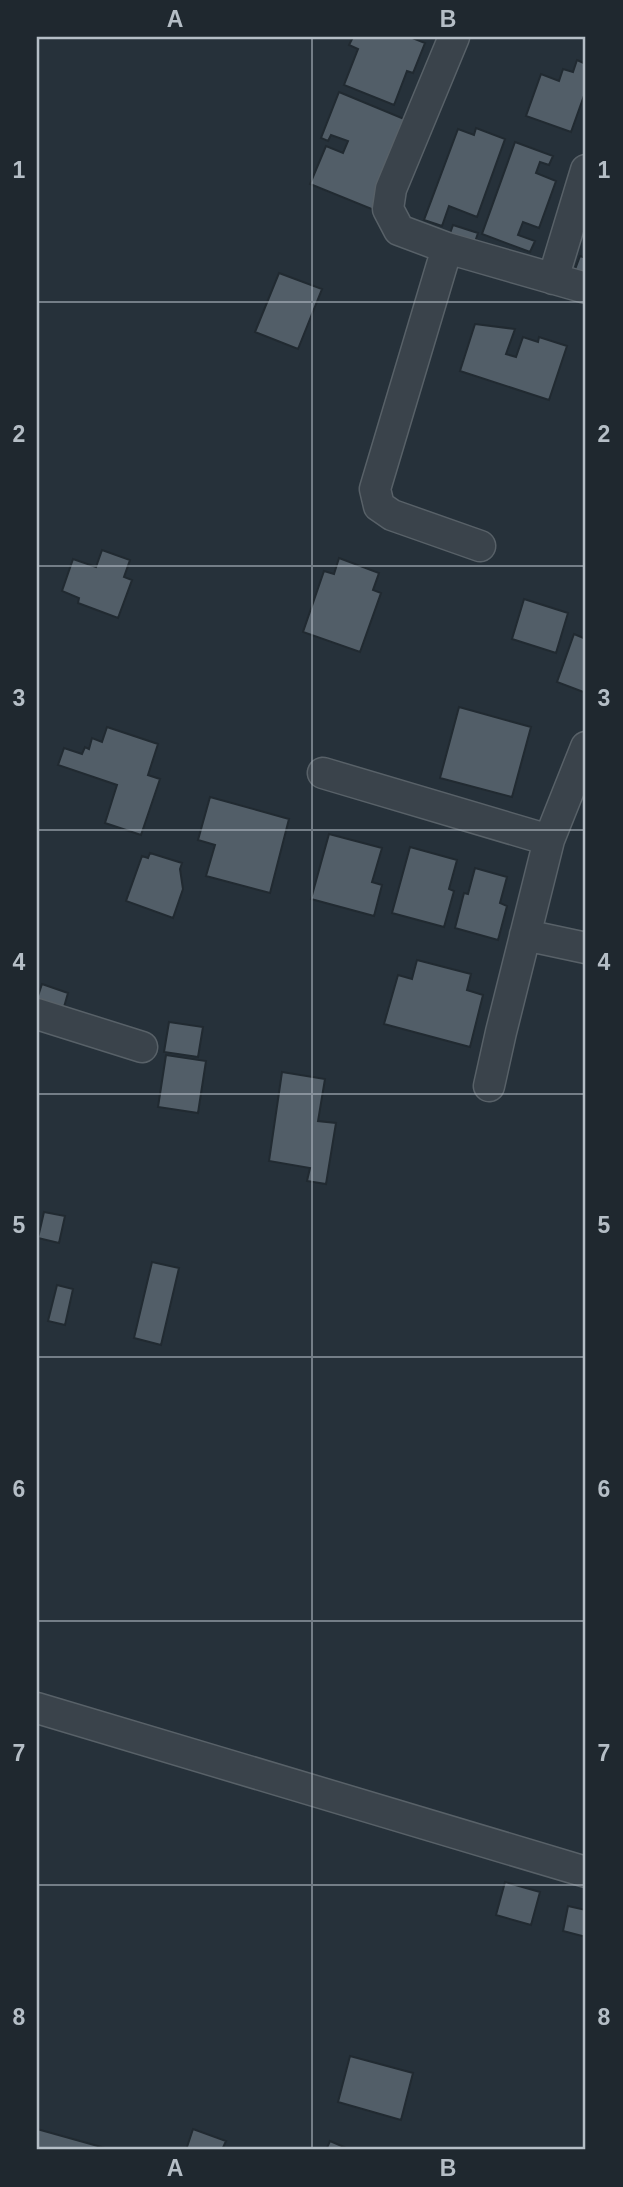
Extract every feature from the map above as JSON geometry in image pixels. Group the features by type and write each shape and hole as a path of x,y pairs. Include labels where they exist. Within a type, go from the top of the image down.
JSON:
{"street":[{"path":"454,37 391,189 388,209 399,230 447,248 586,288"},
{"path":"553,279 586,170"},
{"path":"447,248 375,489 379,506 392,515 480,546"},
{"path":"489,1086 549,840 586,747"},
{"path":"323,774 549,840"},
{"path":"525,934 586,948"},
{"path":"37,1014 142,1046"},
{"path":"37,1708 586,1872"}],"building":[{"path":"353,37 410,37 425,43 413,73 407,71 394,105 344,85 358,49 349,45"},
{"path":"577,60 586,64 586,90 571,132 526,116 541,74 559,81 563,69 573,72"},
{"path":"339,92 409,121 374,210 310,184 326,146 343,153 348,141 331,135 328,141 321,138"},
{"path":"476,128 505,139 477,217 449,206 442,226 424,220 458,129 474,135"},
{"path":"515,142 553,156 549,165 540,162 536,173 556,181 539,228 523,222 518,235 535,241 530,252 482,234"},
{"path":"453,225 478,233 473,248 448,239"},
{"path":"580,256 586,258 586,280 573,275"},
{"path":"279,273 322,289 298,349 255,332"},
{"path":"475,324 515,329 506,354 516,357 523,337 538,342 539,337 567,346 549,400 460,371"},
{"path":"102,550 130,560 124,577 132,580 118,618 78,603 79,598 62,591 73,559 96,567"},
{"path":"339,558 379,573 373,590 381,593 360,652 303,632 324,571 334,574"},
{"path":"524,599 568,613 556,653 512,639"},
{"path":"574,634 586,639 586,693 557,682"},
{"path":"459,707 531,727 512,797 440,778"},
{"path":"107,727 158,744 148,775 160,779 141,835 105,823 117,785 58,765 64,748 82,754 85,747 89,749 92,738 102,742"},
{"path":"210,797 289,819 270,893 206,876 215,845 198,840"},
{"path":"329,834 382,848 372,882 382,885 374,916 311,899"},
{"path":"410,847 457,860 449,889 454,891 444,927 392,913"},
{"path":"150,853 182,863 180,869 183,889 173,918 126,901 142,856 148,858"},
{"path":"475,868 507,877 500,903 507,906 498,940 455,928 464,893 468,894"},
{"path":"417,960 471,974 467,990 483,995 470,1047 384,1024 398,975 412,979"},
{"path":"42,984 68,993 64,1007 37,999"},
{"path":"169,1022 203,1027 198,1057 164,1052"},
{"path":"166,1055 206,1061 198,1113 158,1107"},
{"path":"282,1072 325,1079 318,1121 336,1123 326,1184 307,1181 310,1168 269,1161"},
{"path":"44,1212 65,1216 59,1243 38,1238"},
{"path":"152,1262 179,1268 161,1345 134,1338"},
{"path":"57,1285 73,1289 65,1325 48,1321"},
{"path":"505,1882 540,1892 531,1925 496,1915"},
{"path":"568,1906 586,1910 586,1937 563,1931"},
{"path":"350,2056 413,2073 401,2120 338,2102"},
{"path":"37,2129 112,2150 37,2150"},
{"path":"193,2129 226,2141 222,2150 186,2150"},
{"path":"330,2141 351,2150 326,2150"}]}
